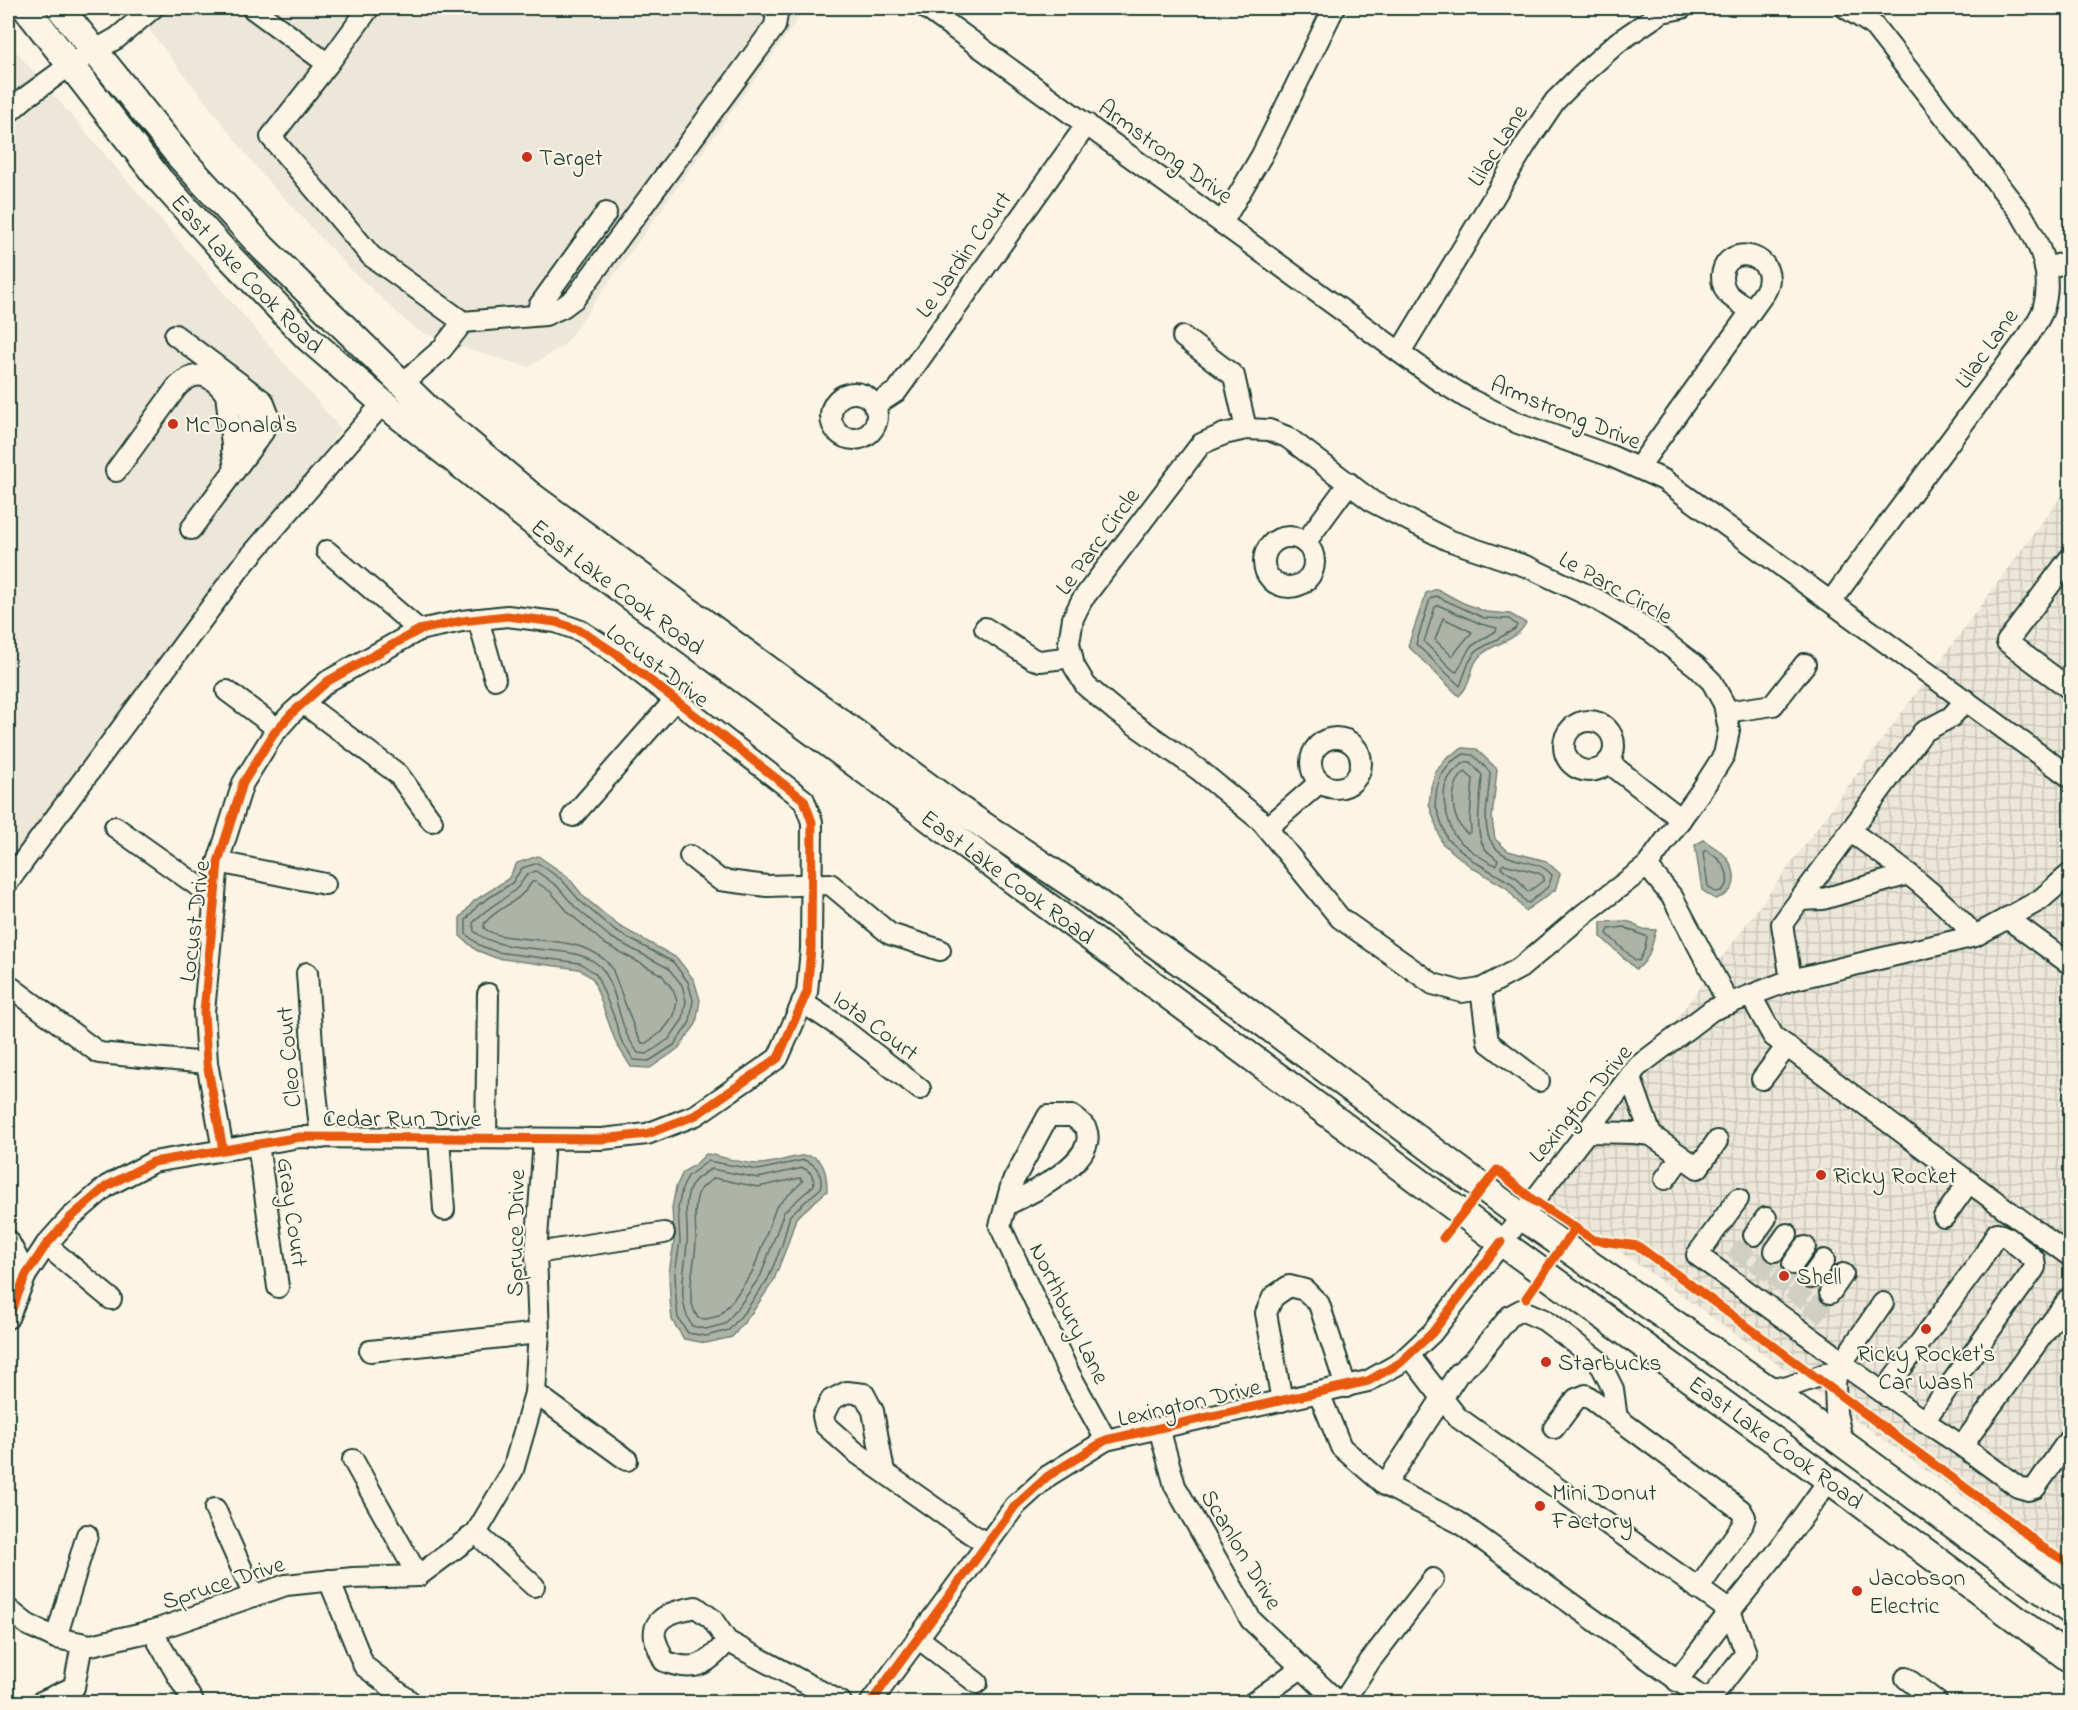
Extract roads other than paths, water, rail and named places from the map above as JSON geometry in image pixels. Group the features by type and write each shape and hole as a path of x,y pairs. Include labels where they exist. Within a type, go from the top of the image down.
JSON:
{"main road":[{"name":"East Lake Cook Road","path":"26,8 159,179 224,251 309,339 383,403 573,554 1501,1242 1829,1480 2070,1659"},
{"name":"East Lake Cook Road","path":"60,8 181,158 250,234 428,409 530,494 959,809 1077,888 1219,990 1521,1216 1763,1386 2070,1611"}],"street":[{"path":"8,113 70,64 117,38 153,8"},
{"path":"252,8 328,63"},
{"path":"369,8 271,137 371,256 463,322 545,315 563,307 575,298 775,26 777,14 771,8"},
{"name":"Armstrong Drive","path":"926,8 1400,352 1467,398 1508,418 1611,456 1664,480 2070,777"},
{"path":"1222,223 1262,155 1334,8"},
{"name":"Lilac Lane","path":"1400,352 1526,144 1555,101 1618,42 1662,12 1682,8"},
{"name":"Lilac Lane","path":"1831,601 2029,335 2043,311 2047,285 2038,242 2022,215 1874,25 1847,8"},
{"name":"Le Jardin Court","path":"874,406 897,391 1087,124"},
{"path":"539,306 606,213"},
{"path":"2045,268 2070,262"},
{"path":"1638,468 1751,311"},
{"path":"402,384 441,349 463,322"},
{"path":"175,335 263,401 268,414 263,432 233,461 191,529"},
{"path":"1183,337 1234,376 1246,429"},
{"path":"196,350 112,468 177,387 185,378 193,375 205,376 218,384 226,394 233,461"},
{"path":"8,882 240,568 383,403"},
{"name":"Le Parc Circle","path":"1246,429 1269,430 1287,437 1349,483 1373,501 1448,540 1528,567 1598,600 1653,633 1696,666 1712,682 1724,704 1728,730 1724,755 1647,866 1585,913 1520,968 1481,989 1462,992 1433,984 1340,918 1262,821 1198,770 1117,712 1086,686 1074,666 1069,643 1073,618 1082,600 1201,444 1224,434 1246,429"},
{"path":"1305,543 1349,483"},
{"path":"327,551 419,630"},
{"path":"2070,558 2007,642 2070,689"},
{"name":"Locust Drive","path":"223,1150 207,1063 204,1012 218,862 243,783 278,729 328,681 419,630 507,616 556,622 581,631 615,653 804,800 812,822 811,949 804,997"},
{"path":"478,619 495,679"},
{"path":"985,628 1033,659 1040,661 1072,657"},
{"path":"1726,712 1773,705 1805,664"},
{"path":"227,691 278,729"},
{"path":"1791,980 1782,924 1923,732 1951,717 1966,700"},
{"path":"573,816 674,701"},
{"path":"303,703 398,774 432,821"},
{"path":"1608,762 1681,819"},
{"path":"1267,828 1320,782"},
{"path":"115,827 215,898"},
{"path":"1850,831 1909,874 1951,909 1975,936"},
{"path":"690,856 720,880 767,886 830,884 890,934 940,950"},
{"path":"218,862 325,884"},
{"path":"1647,866 1673,898 1729,1004"},
{"path":"1800,900 1823,899 1909,874"},
{"name":"Lexington Drive","path":"871,1702 1015,1506 1048,1476 1106,1440 1346,1387 1368,1381 1400,1363 1432,1333 1637,1067 1712,1010 1791,980 1975,936 2040,900 2070,874"},
{"path":"2007,918 2070,964"},
{"name":"Cleo Court","path":"307,973 321,1138"},
{"path":"8,985 99,1053 207,1063"},
{"path":"1481,989 1488,1042 1539,1081"},
{"path":"486,1138 488,994"},
{"path":"1751,996 1773,1035 2070,1256"},
{"name":"Iota Court","path":"804,997 920,1089"},
{"name":"Cedar Run Drive","path":"8,1318 26,1275 46,1245 70,1218 107,1186 153,1162 300,1137 602,1139 647,1134 696,1115 778,1058 804,997"},
{"path":"1762,1079 1787,1046"},
{"path":"1630,1076 1651,1136"},
{"name":"Northbury Lane","path":"1006,1205 1040,1189 1069,1168 1083,1150 1087,1139 1085,1127 1072,1116 1048,1116 1012,1183 1000,1226 1069,1373 1106,1440"},
{"path":"1586,1132 1634,1132 1651,1136 1698,1168 1717,1141"},
{"path":"439,1138 444,1210"},
{"name":"Spruce Drive","path":"8,1609 28,1625 56,1638 91,1645 152,1631 286,1585 329,1580 418,1576 476,1533 513,1470 535,1393 539,1333 536,1253 544,1139"},
{"name":"Gray Court","path":"258,1144 278,1287"},
{"path":"1665,1179 1681,1157"},
{"path":"1944,1217 1969,1182"},
{"path":"1738,1198 1697,1255 1730,1268 1807,1324 1840,1365 1848,1368 1962,1446 2018,1487 2028,1490 2035,1488 2070,1438"},
{"path":"1754,1235 1766,1218"},
{"path":"536,1253 664,1233"},
{"path":"1882,1393 1981,1260 1996,1233 2008,1238 2032,1257 2035,1267 1924,1421"},
{"path":"1774,1251 1787,1234"},
{"path":"2032,1257 2046,1238"},
{"path":"8,1240 26,1275"},
{"path":"46,1245 111,1299"},
{"path":"1793,1264 1805,1247"},
{"path":"1811,1278 1824,1260"},
{"path":"1830,1293 1843,1274"},
{"path":"1282,1401 1266,1313 1274,1298 1289,1286 1305,1290 1319,1304 1346,1387"},
{"path":"1962,1446 2070,1297"},
{"path":"1843,1444 1836,1413 1835,1384 1840,1365 1883,1303"},
{"path":"1384,1485 1458,1374 1475,1359 1510,1316 1521,1311 1544,1320 1599,1361 1613,1389 1617,1419"},
{"path":"370,1351 539,1333"},
{"path":"1319,1393 1341,1447 1384,1485 1458,1522 1701,1697 1712,1697 1746,1653 1730,1611 1457,1417 1409,1355"},
{"path":"1763,1386 1785,1388 1840,1365"},
{"path":"535,1393 627,1460"},
{"path":"1554,1428 1576,1399 1586,1395 1741,1510 1746,1516 1742,1526 1698,1589"},
{"name":"Scanlon Drive","path":"1159,1428 1175,1486 1251,1620 1338,1702"},
{"path":"353,1460 418,1576"},
{"path":"884,1472 987,1544"},
{"path":"1677,1680 1775,1555 1829,1480"},
{"path":"215,1509 254,1596"},
{"path":"476,1533 534,1586"},
{"path":"56,1638 87,1535"},
{"path":"1344,1702 1371,1661 1433,1579"},
{"path":"329,1580 364,1666 411,1702"},
{"path":"152,1631 193,1702"},
{"path":"918,1638 977,1683"},
{"path":"727,1641 841,1702"},
{"path":"41,1702 78,1695 82,1644"},
{"path":"1254,1702 1301,1668"},
{"path":"1906,1678 1937,1702"}],"water":[{"path":"1437,589 1486,612 1510,614 1526,623 1522,630 1487,650 1477,659 1467,685 1459,696 1408,646 1426,593"},
{"path":"1463,748 1476,749 1497,769 1492,819 1495,839 1508,851 1546,861 1560,874 1555,890 1525,911 1507,888 1471,867 1442,843 1429,804 1431,787 1435,773 1447,757"},
{"path":"1704,840 1725,855 1733,871 1732,888 1728,893 1715,899 1702,890 1695,845"},
{"path":"538,856 567,876 584,897 619,926 677,958 694,980 700,1000 696,1024 678,1049 650,1068 631,1067 616,1043 593,979 579,969 496,958 476,950 460,936 460,918 474,901 508,879 517,863"},
{"path":"1601,922 1633,923 1640,929 1656,930 1647,957 1636,969 1601,937"},
{"path":"706,1154 756,1164 804,1156 813,1157 820,1162 825,1173 827,1191 796,1218 773,1282 751,1314 732,1337 706,1343 684,1339 672,1320 669,1273 674,1242 672,1208 676,1187 683,1172 695,1165"}],"tunnel":[{"path":"1735,1261 1754,1235"},
{"path":"1757,1275 1775,1251"},
{"path":"1775,1289 1793,1264"},
{"path":"1793,1303 1811,1278"},
{"path":"1811,1317 1830,1293"}],"place":[{"name":"Target","path":"527,157"},
{"name":"McDonald's","path":"173,424"},
{"name":"Ricky Rocket","path":"1821,1175"},
{"name":"Shell","path":"1784,1276"},
{"name":"Ricky Rocket's Car Wash","path":"1926,1329"},
{"name":"Starbucks","path":"1546,1362"},
{"name":"Mini Donut Factory","path":"1540,1506"},
{"name":"Jacobson Electric","path":"1857,1591"}]}
